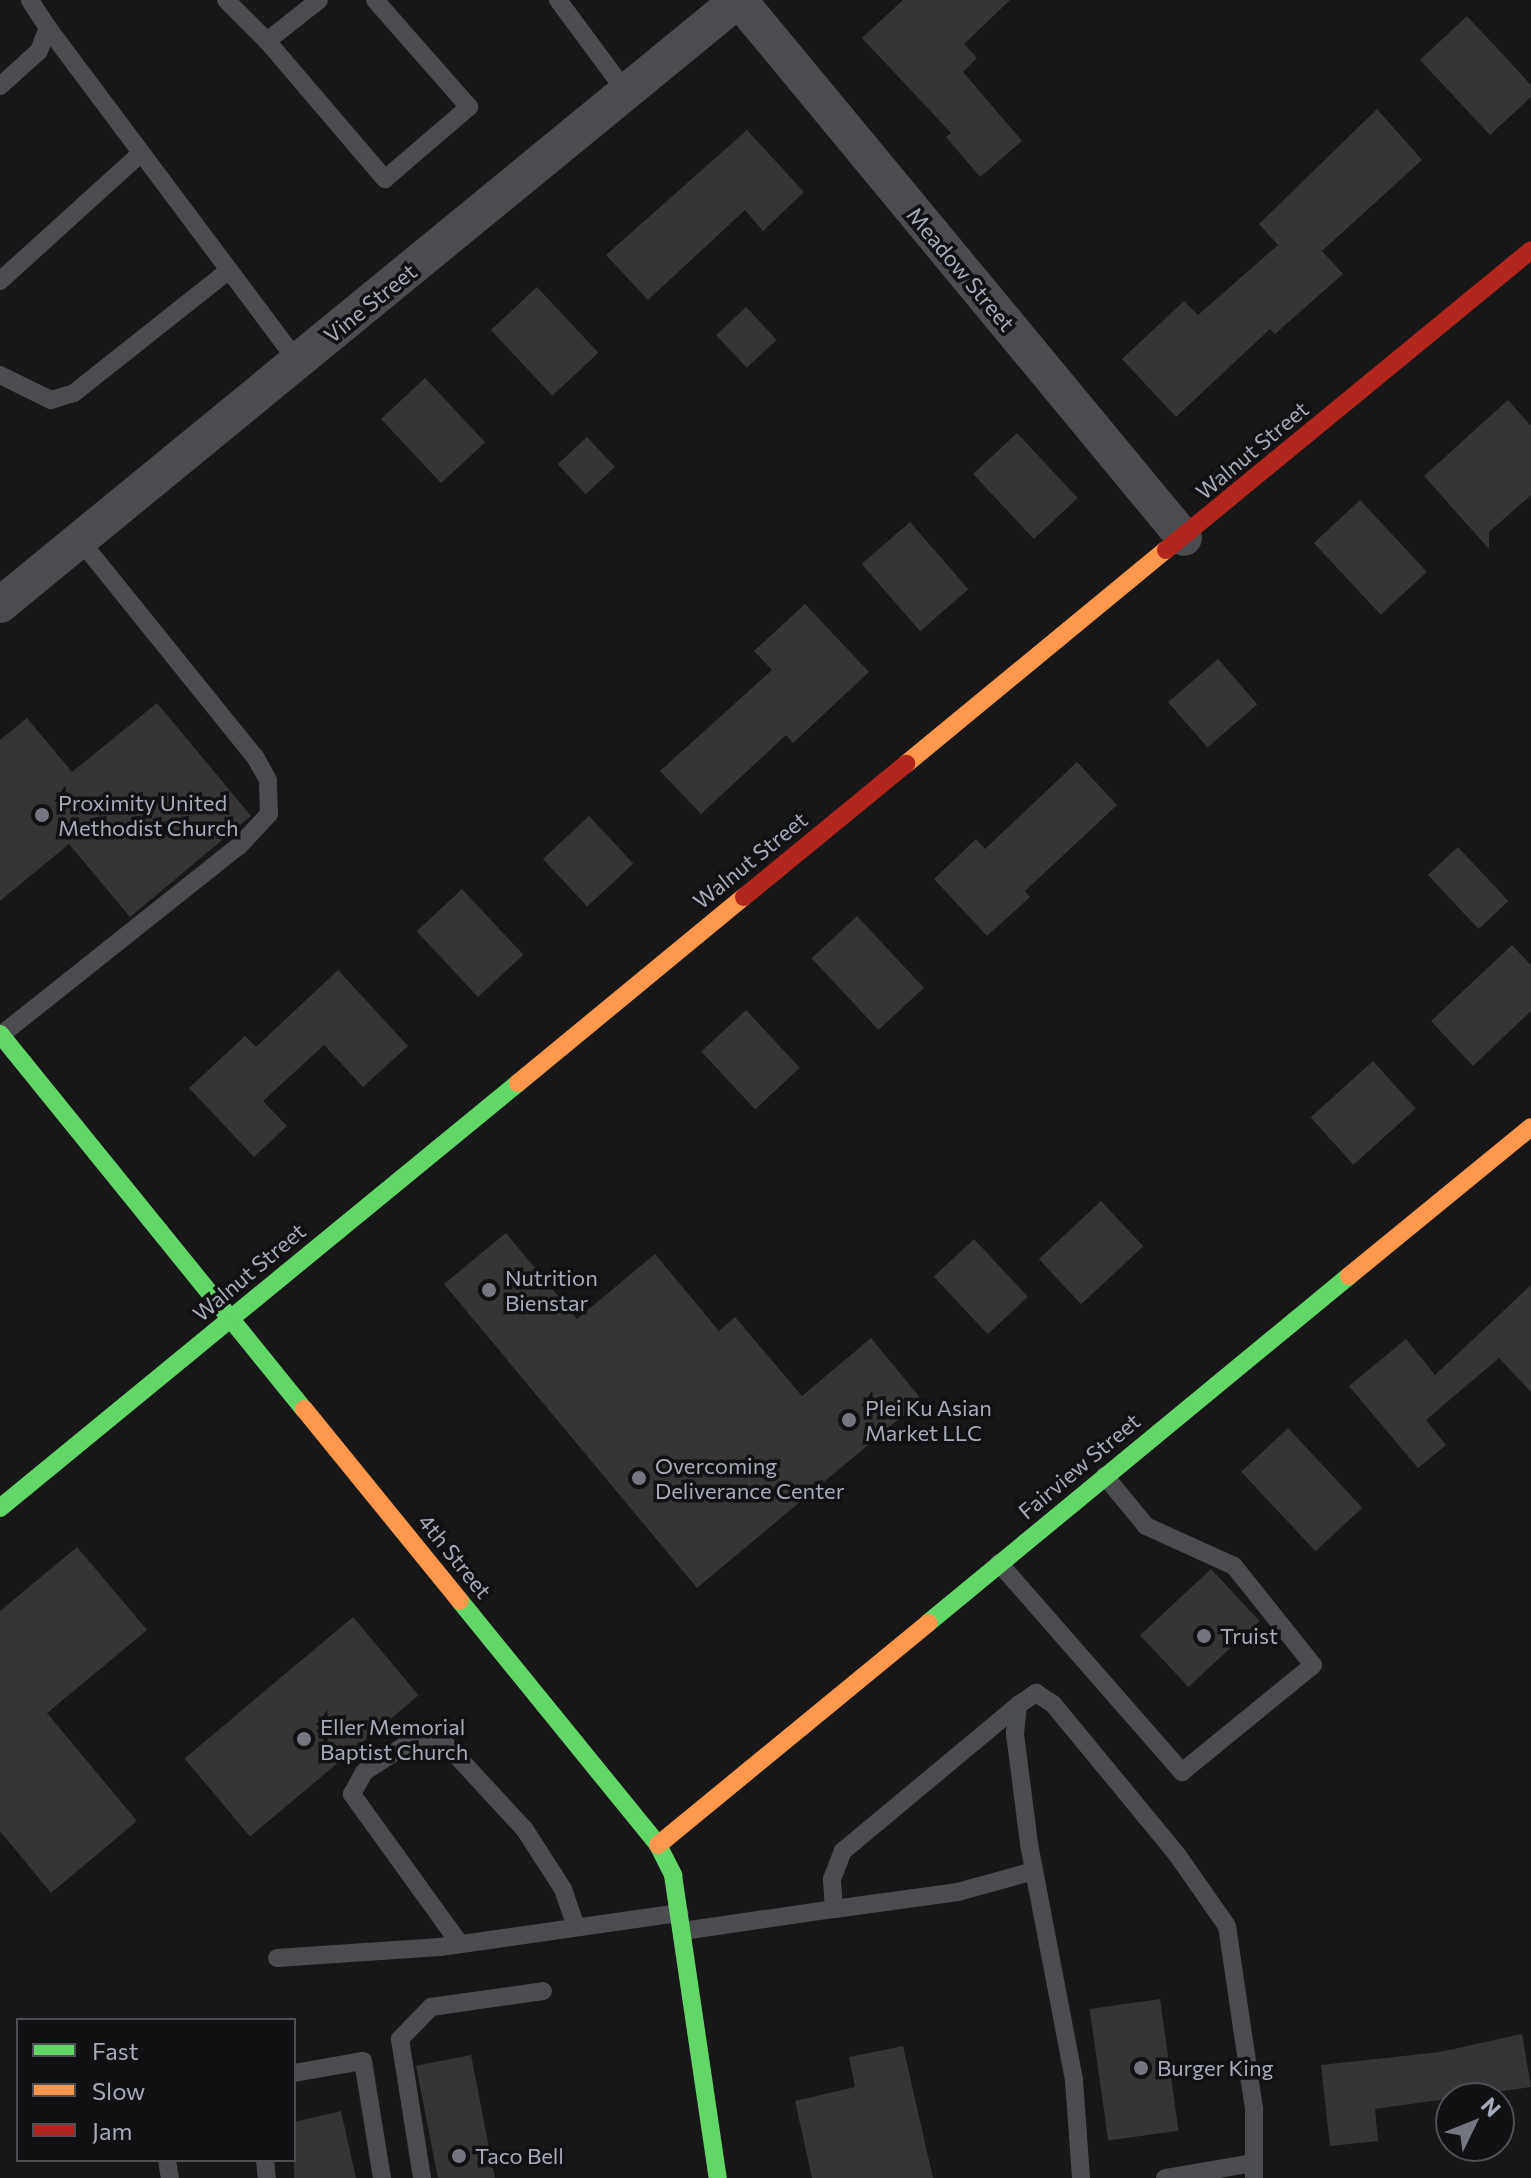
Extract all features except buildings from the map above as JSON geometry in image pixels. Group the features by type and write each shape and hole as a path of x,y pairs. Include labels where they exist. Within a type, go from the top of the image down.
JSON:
{"street":[{"name":"Vine Street","path":"0,605 738,0"},
{"name":"Meadow Street","path":"738,0 1184,538"},
{"name":"Walnut Street","path":"0,1508 1531,250"},
{"name":"4th Street","path":"1,1034 658,1845 673,1875 682,1922 718,2178"},
{"name":"Fairview Street","path":"658,1845 1531,1127"}],"lane":[{"path":"30,0 298,362"},
{"path":"226,0 267,41 385,179 469,107 375,0"},
{"path":"267,41 319,0"},
{"path":"558,0 626,92"},
{"path":"0,86 39,51 48,28"},
{"path":"0,281 141,153"},
{"path":"0,375 13,387 51,400 74,393 229,270"},
{"path":"1,1034 239,846 269,814 268,780 255,757 80,540"},
{"path":"999,1563 1182,1772 1313,1665 1234,1566 1146,1526 1105,1476"},
{"path":"834,1909 832,1879 843,1851 1018,1705 1036,1693 1053,1704 1176,1853 1227,1926 1254,2109 1254,2171 1165,2178"},
{"path":"1018,1705 1015,1734 1034,1871 1074,2080 1081,2178"},
{"path":"460,1944 352,1794 364,1772 413,1740 443,1741 525,1830 563,1889 576,1927"},
{"path":"277,1958 460,1944 576,1927 834,1909 958,1892 1034,1871"},
{"path":"422,2178 400,2039 431,2007 543,1991"},
{"path":"296,2073 363,2061 382,2178"}],"traffic: fast":[{"path":"0,1034 304,1409"},
{"path":"0,1508 518,1083"},
{"path":"928,1623 1349,1276"},
{"path":"460,1601 658,1845 673,1875 718,2178"}],"traffic: slow":[{"path":"906,764 1166,550"},
{"path":"518,1083 744,897"},
{"path":"1349,1276 1531,1127"},
{"path":"304,1409 460,1601"},
{"path":"658,1845 928,1623"}],"traffic: jam":[{"path":"1166,550 1531,250"},
{"path":"744,897 906,764"}],"place":[{"name":"Proximity United Methodist Church","path":"42,815"},
{"name":"Nutrition Bienstar","path":"489,1290"},
{"name":"Plei Ku Asian Market LLC","path":"849,1420"},
{"name":"Overcoming Deliverance Center","path":"639,1478"},
{"name":"Truist","path":"1204,1636"},
{"name":"Eller Memorial Baptist Church","path":"304,1739"},
{"name":"Burger King","path":"1141,2068"},
{"name":"Taco Bell","path":"459,2156"}]}
